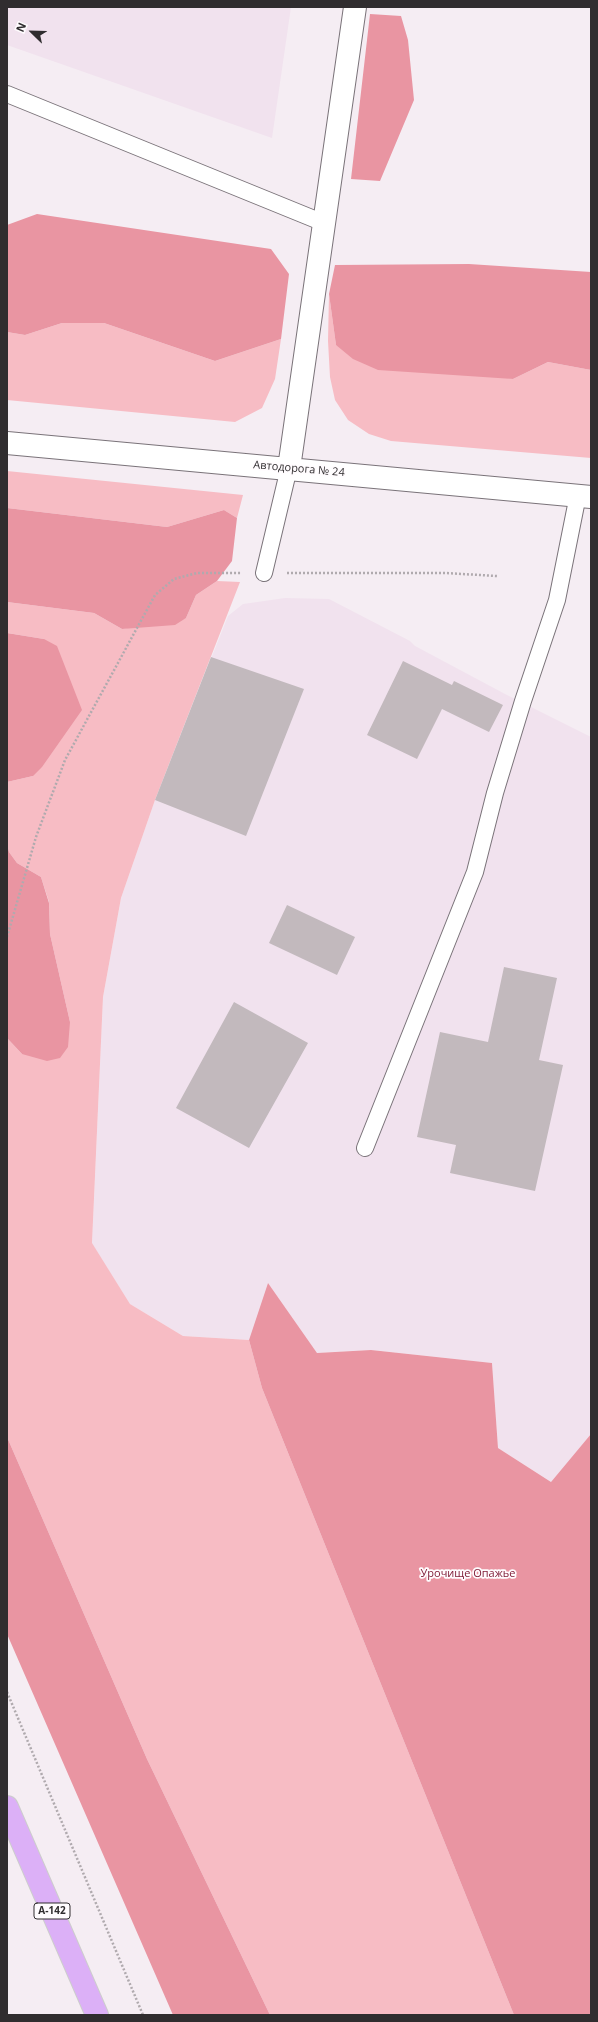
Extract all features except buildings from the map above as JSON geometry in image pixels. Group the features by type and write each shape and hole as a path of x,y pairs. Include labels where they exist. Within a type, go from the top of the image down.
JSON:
{"highway":[{"name":"А-142","path":"7,1807 97,2015"}],"street":[{"path":"289,468 355,7"},
{"name":"Автодорога № 24","path":"7,443 584,496"}],"lane":[{"path":"7,94 324,223"},
{"path":"264,573 289,468"},
{"path":"366,1148 475,872 495,793 523,701 557,600 584,496"}],"path":[{"path":"7,937 36,837 65,760 155,595 174,579 198,573 437,573 497,576"},
{"path":"7,1692 143,2015"}],"shaded area":[{"path":"7,7 291,7 272,138 7,45"},
{"path":"329,294 336,345 513,379 548,362 591,370 591,458 391,441 369,434 348,420 335,400 330,377 328,341"},
{"path":"62,323 104,323 215,361 281,339 275,379 262,408 235,422 7,400 7,332 25,335"},
{"path":"7,471 243,495 237,518 224,510 167,527 7,508"},
{"path":"217,581 240,582 155,800 121,898 103,997 92,1243 130,1304 183,1336 249,1340 262,1388 514,2015 270,2015 147,1759 7,1437 7,1038 22,1054 70,1022 50,934 49,902 41,877 17,863 9,852 7,843 7,782 33,776 44,639 7,633 7,602 94,613 122,629 186,618 196,595"},
{"path":"285,598 329,599 410,641 415,646 505,694 591,737 591,1434 551,1482 498,1448 492,1363 371,1350 317,1353 268,1283 249,1340 183,1336 130,1304 92,1244 103,997 121,898 155,800 228,616 243,604"}],"green space":[{"path":"370,14 401,16 408,40 414,100 380,181 351,179"},
{"path":"37,214 271,249 289,274 281,339 215,361 104,323 62,323 25,335 7,332 7,225"},
{"path":"469,264 591,272 591,370 548,362 513,379 378,370 353,359 336,345 329,294 335,265"},
{"path":"7,508 167,527 224,510 237,518 232,561 217,581 196,595 186,618 175,625 122,629 94,613 7,602"},
{"path":"7,633 44,639 57,646 82,710 42,767 33,776 7,782"},
{"path":"7,843 9,852 17,863 41,877 49,903 50,934 70,1022 68,1047 60,1058 47,1061 22,1054 7,1038"},
{"name":"Урочище Опажье","path":"268,1283 317,1353 371,1350 492,1363 498,1448 551,1482 591,1434 591,2015 514,2015 262,1388 249,1340"},
{"path":"7,1437 147,1759 270,2015 173,2015 7,1634"}]}
